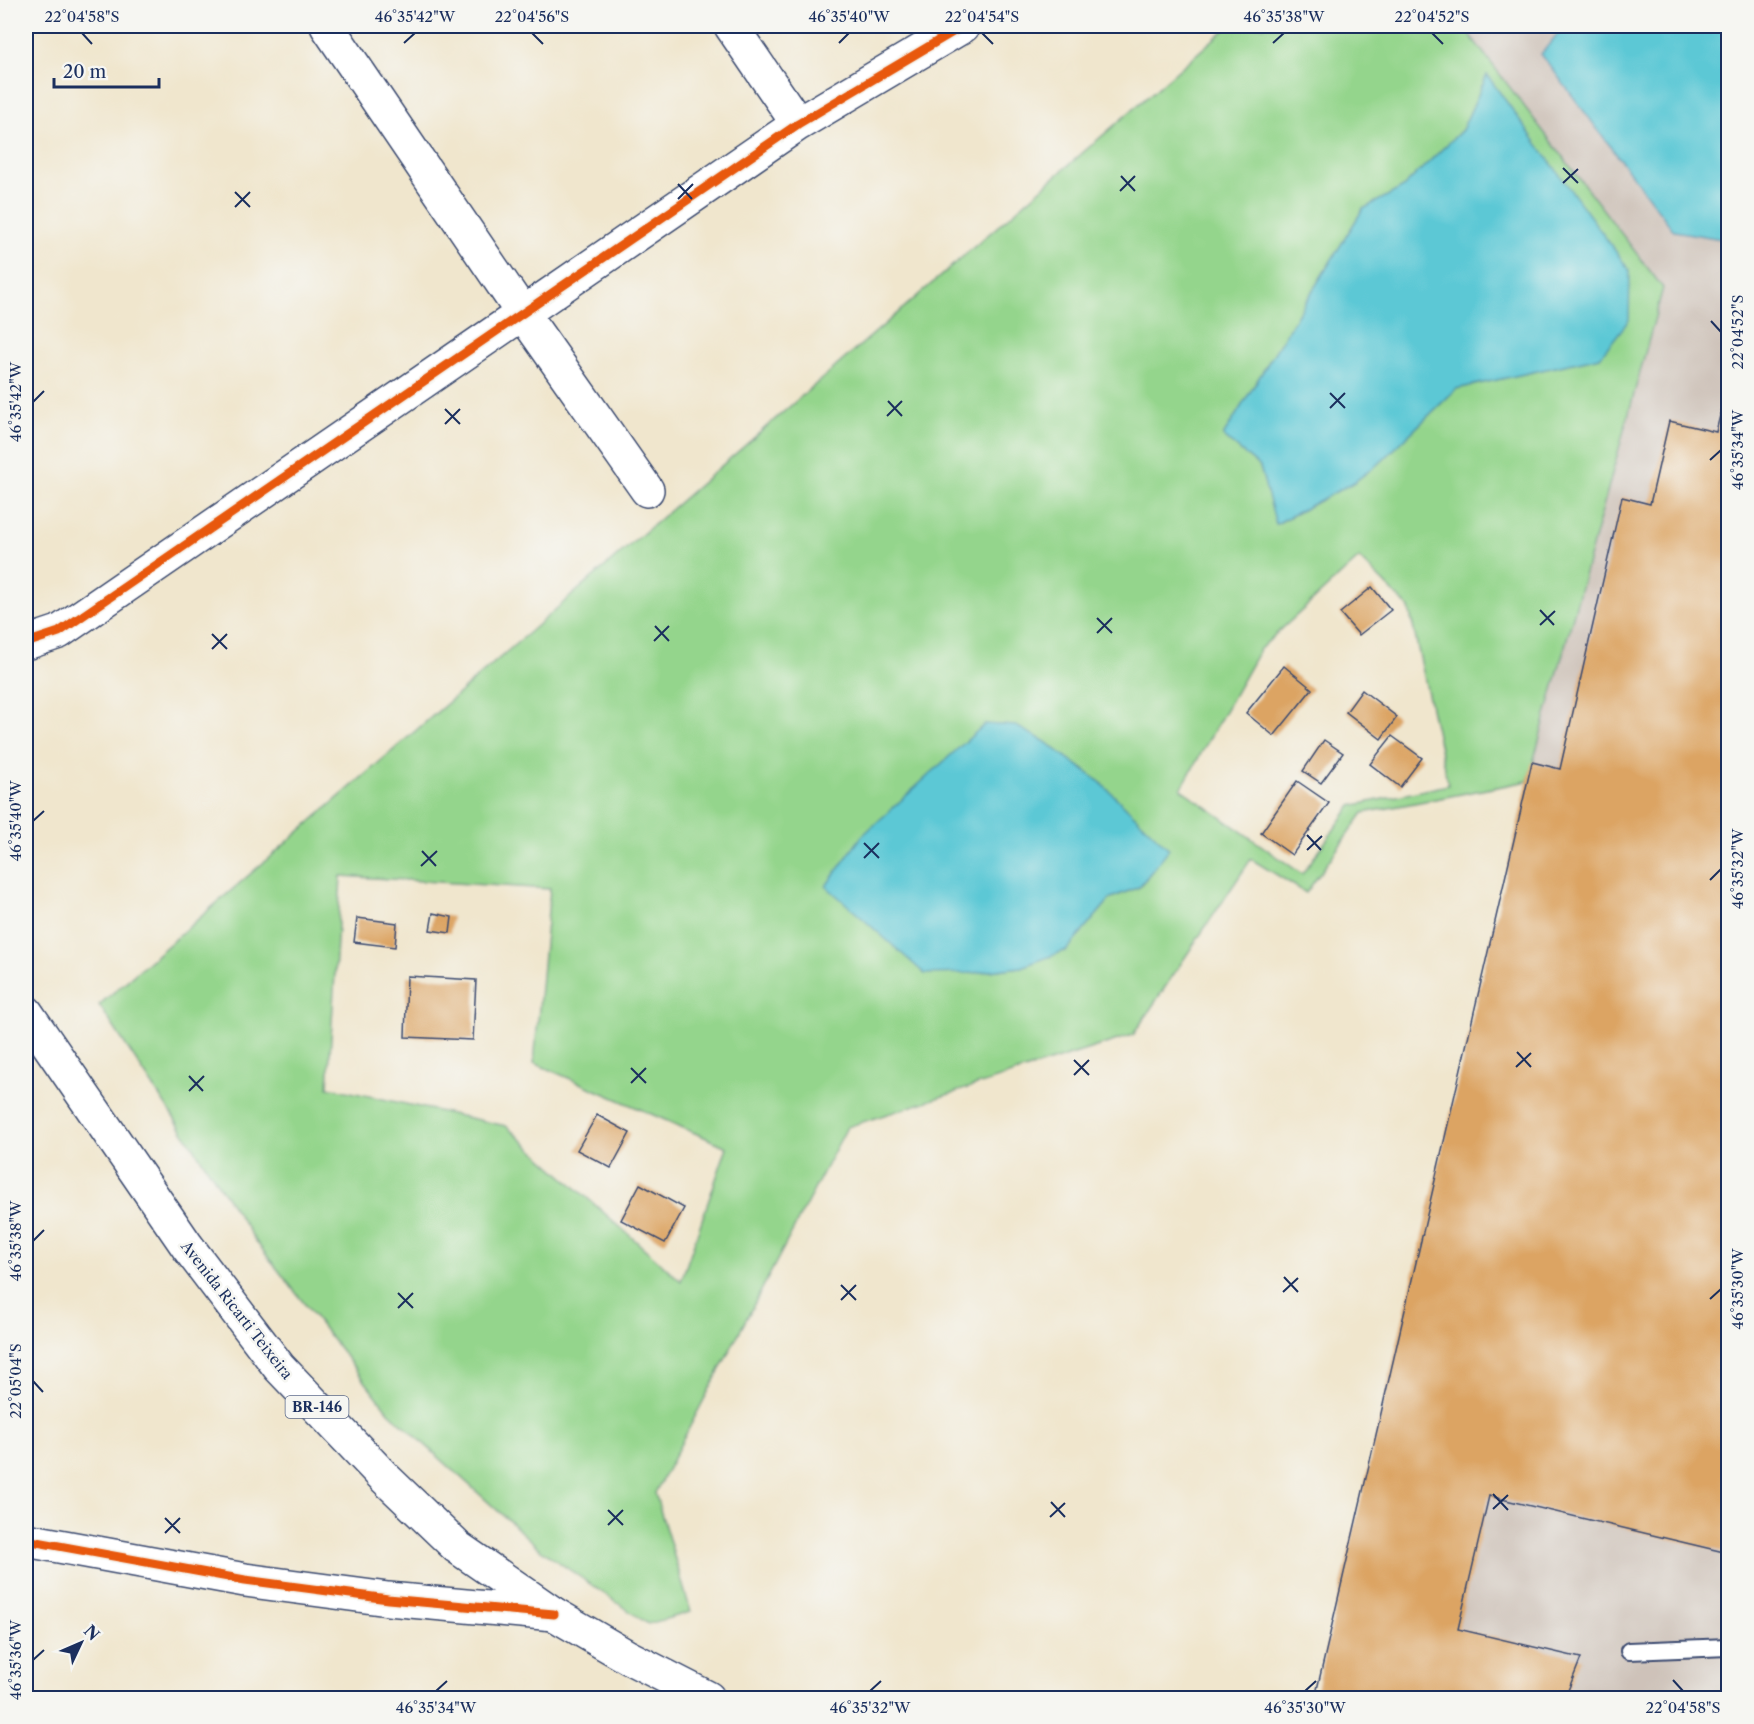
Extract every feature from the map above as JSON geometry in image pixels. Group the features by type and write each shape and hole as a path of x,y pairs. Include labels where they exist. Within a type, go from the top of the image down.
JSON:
{"street":[{"path":"327,26 523,314 647,490"},
{"path":"731,26 798,124"},
{"path":"26,642 59,632 798,124 963,26"},
{"name":"Avenida Ricarti Teixeira","path":"26,1012 187,1246 279,1366 386,1479 457,1547 554,1614 708,1698"},
{"path":"26,1540 245,1580 388,1599 554,1614"}],"lane":[{"path":"1629,1652 1728,1647"}],"shaded area":[{"path":"1463,26 1728,26 1728,1691 1670,1698 1315,1698 1532,762 1663,288"}],"green space":[{"path":"1229,26 1463,26 1663,288 1528,781 1363,813 1306,893 1251,859 1133,1035 847,1127 655,1493 691,1612 648,1624 541,1550 389,1412 257,1243 99,1005","holes":["1487,76 1600,357 1456,389 1382,461 1354,482 1277,524 1260,467 1223,436 1363,209 1402,188 1462,130","1359,558 1409,608 1448,785 1351,806 1302,874 1181,789 1260,649","1044,741 1100,782 1168,849 1140,887 1111,898 1066,950 1021,967 973,973","341,876 550,889 534,1063 727,1147 681,1281 506,1126 328,1087"]}],"water":[{"path":"1564,26 1728,26 1728,240 1674,231 1541,54"},
{"path":"1487,75 1630,271 1629,320 1600,357 1456,389 1382,461 1354,482 1276,524 1260,467 1223,436 1363,209 1402,188 1462,130"},
{"path":"985,724 1016,726 1044,741 1100,782 1169,849 1139,887 1111,898 1067,950 1021,967 973,973 925,974 826,886 862,836"}],"building":[{"path":"1725,395 1728,396 1728,1553 1489,1496 1458,1629 1581,1658 1565,1698 1315,1698 1532,762 1560,769 1622,497 1650,504 1669,421 1716,432"},
{"path":"1372,587 1391,610 1359,635 1340,613"},
{"path":"1284,666 1312,689 1274,736 1246,713"},
{"path":"1362,690 1397,717 1381,739 1346,712"},
{"path":"1392,736 1422,758 1400,787 1370,764"},
{"path":"1324,740 1343,753 1321,783 1303,771"},
{"path":"1297,781 1329,803 1292,855 1261,833"},
{"path":"433,913 452,917 450,933 430,930"},
{"path":"357,918 397,923 395,947 354,942"},
{"path":"407,976 476,980 473,1040 405,1037"},
{"path":"597,1115 630,1133 611,1168 577,1150"},
{"path":"640,1184 684,1208 665,1243 621,1220"}],"cycle path":[{"path":"26,642 59,632 798,124 963,26"},
{"path":"26,1540 245,1580 388,1599 554,1614"}]}
